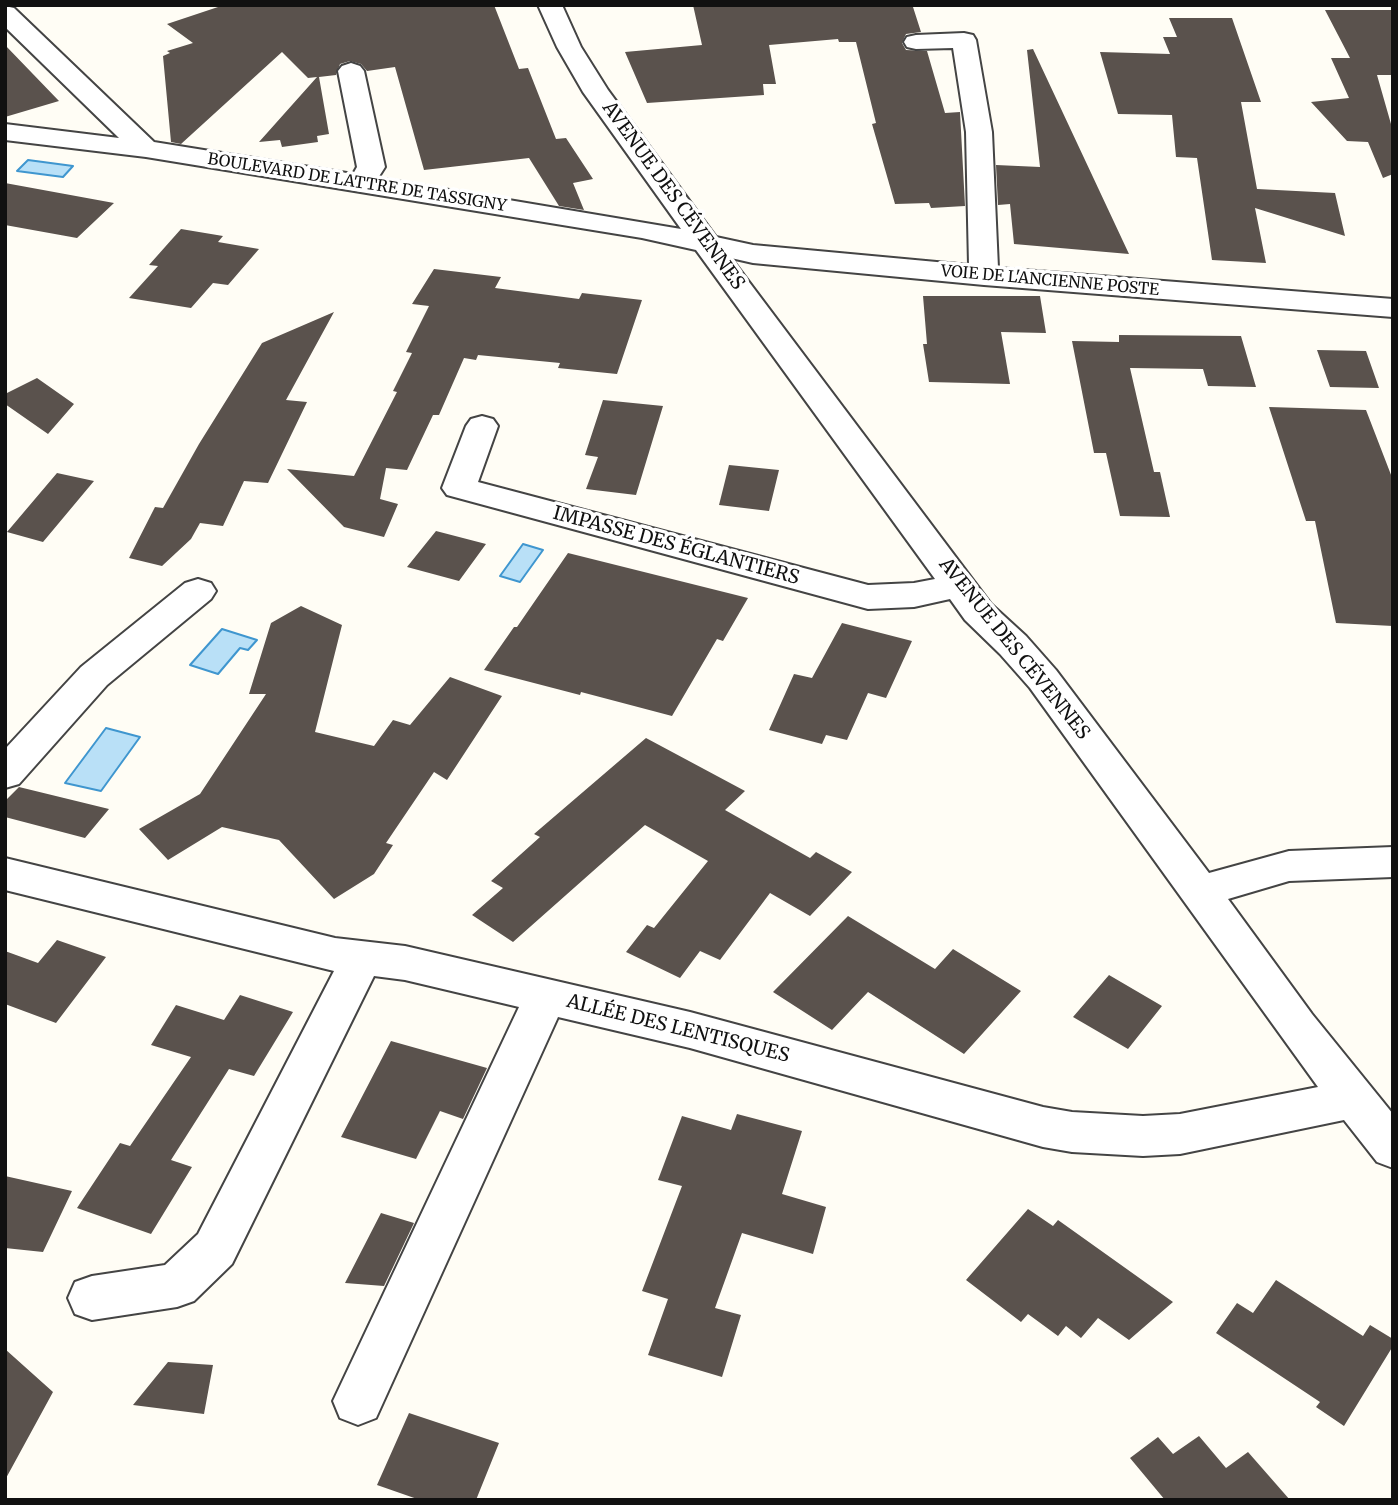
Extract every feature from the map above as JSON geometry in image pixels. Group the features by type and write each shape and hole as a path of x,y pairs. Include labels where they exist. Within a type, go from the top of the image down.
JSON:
{"street":[{"name":"AVENUE DES CÉVENNES","path":"550,5 569,47 596,92 978,612 1013,645 1043,679 1352,1099 1393,1149"},
{"path":"5,12 146,149"},
{"path":"916,41 964,40 979,132 984,276"},
{"path":"351,71 371,167 361,183"},
{"name":"BOULEVARD DE LATTRE DE TASSIGNY","path":"5,132 146,149 361,183 642,229 708,244"},
{"name":"VOIE DE L'ANCIENNE POSTE","path":"708,244 753,254 836,259 984,276 1393,308"},
{"name":"IMPASSE DES ÉGLANTIERS","path":"482,426 459,488 868,597 914,595 959,585"},
{"path":"5,774 94,676 198,591"},
{"path":"1200,891 1289,866 1393,862"},
{"name":"ALLÉE DES LENTISQUES","path":"5,874 335,955 405,963 690,1030 1072,1132 1143,1136 1180,1134 1352,1099"},
{"path":"92,1298 177,1285 215,1249 362,958"},
{"path":"358,1401 546,996"}],"water":[{"path":"28,160 73,166 63,177 17,171"},
{"path":"523,544 543,550 520,582 500,576"},
{"path":"222,629 257,640 248,650 240,648 218,674 190,665"},
{"path":"106,728 140,737 101,791 65,783"}],"building":[{"path":"224,5 494,5 519,69 528,68 556,139 566,138 593,179 573,183 584,210 559,206 529,158 424,170 395,67 367,71 361,64 350,61 340,64 336,75 319,77 329,134 317,136 318,142 282,147 280,140 259,142 317,77 308,78 282,52 181,144 171,142 163,56 170,53 167,51 193,43 167,24"},
{"path":"693,5 913,7 921,32 906,34 902,43 906,50 927,51 945,113 960,112 965,206 931,208 929,203 895,204 872,124 876,123 856,42 839,42 838,39 769,45 776,84 763,84 764,95 647,103 625,52 702,45"},
{"path":"1325,10 1393,10 1393,75 1377,75 1393,131 1393,174 1383,178 1368,142 1347,141 1311,102 1349,98 1331,58 1350,58"},
{"path":"1169,18 1232,18 1261,102 1241,102 1257,189 1335,193 1345,236 1255,208 1266,263 1212,260 1197,158 1176,157 1172,115 1118,114 1100,52 1170,54 1163,37 1177,37"},
{"path":"5,45 59,101 5,117"},
{"path":"1033,49 1129,254 1014,244 1010,204 998,205 996,165 1040,167 1027,50"},
{"path":"5,183 114,203 77,238 5,225"},
{"path":"181,229 223,236 218,242 259,249 228,285 213,283 191,308 129,298 158,266 149,265"},
{"path":"434,269 501,277 495,288 579,299 582,293 642,300 617,374 558,368 560,363 478,355 476,360 464,358 439,415 433,415 407,470 386,468 380,499 398,504 384,537 344,527 287,469 354,476 397,392 393,391 412,353 406,352 429,306 412,304"},
{"path":"923,296 1040,296 1046,333 1001,332 1010,384 929,382 923,344 927,344"},
{"path":"334,312 286,400 307,402 268,483 244,481 223,526 200,523 191,539 162,566 129,558 155,507 163,508 262,343"},
{"path":"1119,335 1241,336 1256,387 1208,386 1203,369 1130,368 1154,472 1160,472 1170,517 1120,516 1106,453 1094,453 1072,341 1119,342"},
{"path":"1317,350 1366,351 1379,388 1330,387"},
{"path":"37,378 74,404 48,434 5,404 5,394"},
{"path":"603,400 663,406 636,495 586,489 598,457 585,455"},
{"path":"1269,407 1366,410 1393,480 1393,626 1336,623 1315,521 1306,521"},
{"path":"729,465 779,470 769,511 719,505"},
{"path":"57,473 94,481 43,542 7,532"},
{"path":"436,531 486,544 459,581 407,567"},
{"path":"568,553 748,598 723,641 717,639 672,716 484,670"},
{"path":"301,606 342,625 315,732 374,746 393,720 410,725 450,677 502,696 447,780 434,772 386,843 393,845 374,874 334,899 279,840 222,827 168,860 139,829 200,794 266,694 249,694 271,623"},
{"path":"842,623 912,641 886,698 868,693 847,740 826,735 822,744 769,730 794,674 812,678"},
{"path":"646,738 745,791 725,810 810,858 816,852 852,872 810,916 770,893 720,960 700,951 680,978 626,952 647,925 654,928 708,861 645,825 513,942 472,915 503,888 491,881 540,837 534,834"},
{"path":"19,787 109,809 85,838 5,817 5,801"},
{"path":"848,916 935,969 953,949 1021,991 964,1054 868,992 832,1030 773,992"},
{"path":"57,940 106,957 56,1023 5,1004 5,951 38,963"},
{"path":"1109,975 1162,1006 1128,1049 1073,1017"},
{"path":"240,995 293,1012 254,1076 229,1069 171,1160 192,1167 151,1234 77,1208 120,1143 130,1146 191,1057 151,1045 176,1005 224,1020"},
{"path":"391,1041 487,1068 463,1119 440,1111 416,1159 341,1137"},
{"path":"737,1114 802,1131 782,1194 826,1207 813,1254 742,1233 715,1308 741,1315 722,1377 648,1355 668,1299 642,1291 682,1186 658,1180 682,1116 731,1130"},
{"path":"5,1176 72,1191 43,1252 5,1248"},
{"path":"1028,1209 1053,1226 1058,1220 1173,1302 1129,1340 1098,1318 1081,1338 1066,1326 1058,1336 1028,1314 1021,1322 966,1280"},
{"path":"381,1213 414,1223 384,1286 345,1283"},
{"path":"1276,1280 1363,1336 1370,1325 1393,1339 1393,1346 1344,1426 1316,1407 1320,1402 1216,1333 1237,1303 1253,1313"},
{"path":"5,1349 53,1392 5,1480"},
{"path":"168,1362 213,1365 204,1414 133,1405"},
{"path":"409,1413 499,1443 476,1500 420,1500 377,1485"},
{"path":"1199,1436 1226,1468 1248,1452 1290,1500 1165,1500 1130,1458 1158,1437 1173,1454"}]}
